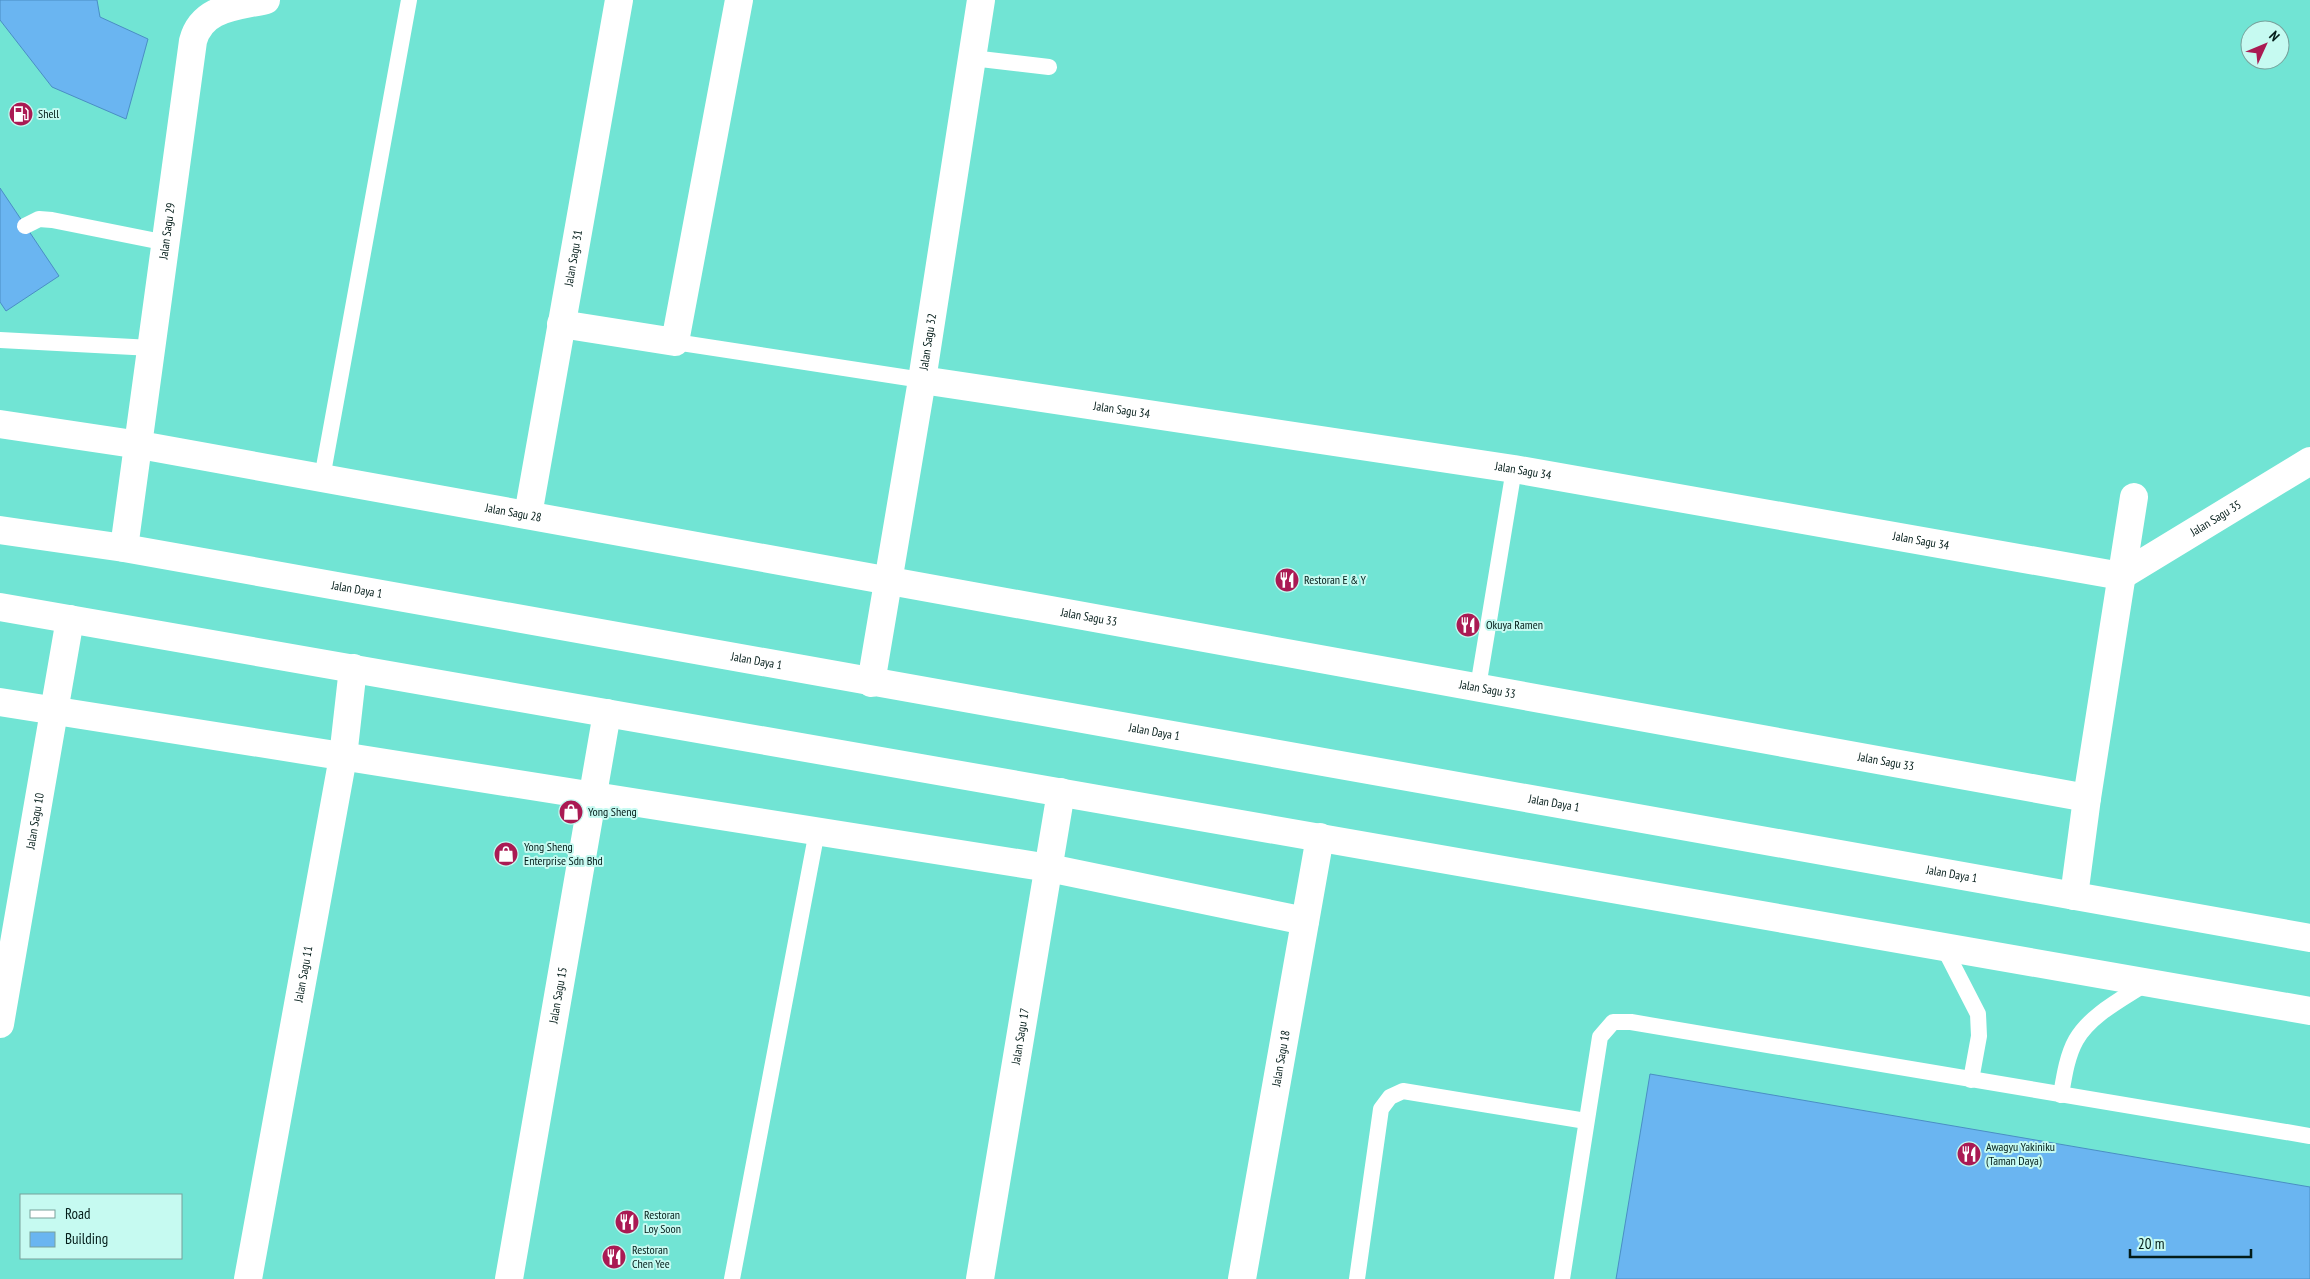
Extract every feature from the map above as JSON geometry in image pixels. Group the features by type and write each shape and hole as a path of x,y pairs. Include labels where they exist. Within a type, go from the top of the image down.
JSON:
{"street":[{"name":"Jalan Sagu 29","path":"124,548 140,445 193,41 196,30 204,20 219,11 266,0"},
{"name":"Jalan Sagu 31","path":"528,515 619,0"},
{"path":"561,324 676,342 739,0"},
{"name":"Jalan Sagu 32","path":"871,683 922,380 981,0"},
{"name":"Jalan Sagu 34","path":"922,380 1514,469 2122,576"},
{"name":"Jalan Sagu 28","path":"0,424 140,445 888,581"},
{"name":"Jalan Sagu 35","path":"2122,576 2310,461"},
{"path":"2074,896 2087,798 2134,496"},
{"name":"Jalan Daya 1","path":"0,530 124,548 871,683 2310,938"},
{"name":"Jalan Sagu 33","path":"888,581 2087,798"},
{"path":"0,607 2310,1010"},
{"name":"Jalan Sagu 10","path":"0,1024 70,619"},
{"name":"Jalan Sagu 11","path":"248,1279 343,757 353,668"},
{"path":"0,702 1048,868 1305,921"},
{"name":"Jalan Sagu 15","path":"509,1279 607,713"},
{"name":"Jalan Sagu 17","path":"980,1279 1061,792"},
{"name":"Jalan Sagu 18","path":"1242,1279 1320,838"}],"lane":[{"path":"322,478 409,0"},
{"path":"972,58 1050,67"},
{"path":"25,226 39,219 52,220 167,243"},
{"path":"0,340 152,348"},
{"path":"676,342 922,380"},
{"path":"1478,687 1514,469"},
{"path":"732,1279 817,831"},
{"path":"1943,946 1978,1014 1979,1036 1970,1080"},
{"path":"2061,1095 2066,1067 2076,1039 2098,1015 2148,982"},
{"path":"1562,1279 1600,1037 1613,1022 1631,1022 2310,1136"},
{"path":"1357,1279 1381,1108 1390,1097 1403,1091 1586,1121"}],"building":[{"path":"0,0 97,0 100,17 148,39 126,119 52,87 0,20"},
{"path":"0,188 59,276 6,311 0,302"},
{"path":"1650,1074 2310,1187 2310,1279 1616,1279"}],"place":[{"name":"Shell","path":"21,114"},
{"name":"Restoran E & Y","path":"1287,580"},
{"name":"Okuya Ramen","path":"1468,625"},
{"name":"Yong Sheng","path":"571,812"},
{"name":"Yong Sheng Enterprise Sdn Bhd","path":"506,854"},
{"name":"Awagyu Yakiniku (Taman Daya)","path":"1969,1154"},
{"name":"Restoran Loy Soon","path":"627,1222"},
{"name":"Restoran Chen Yee","path":"614,1257"}]}
